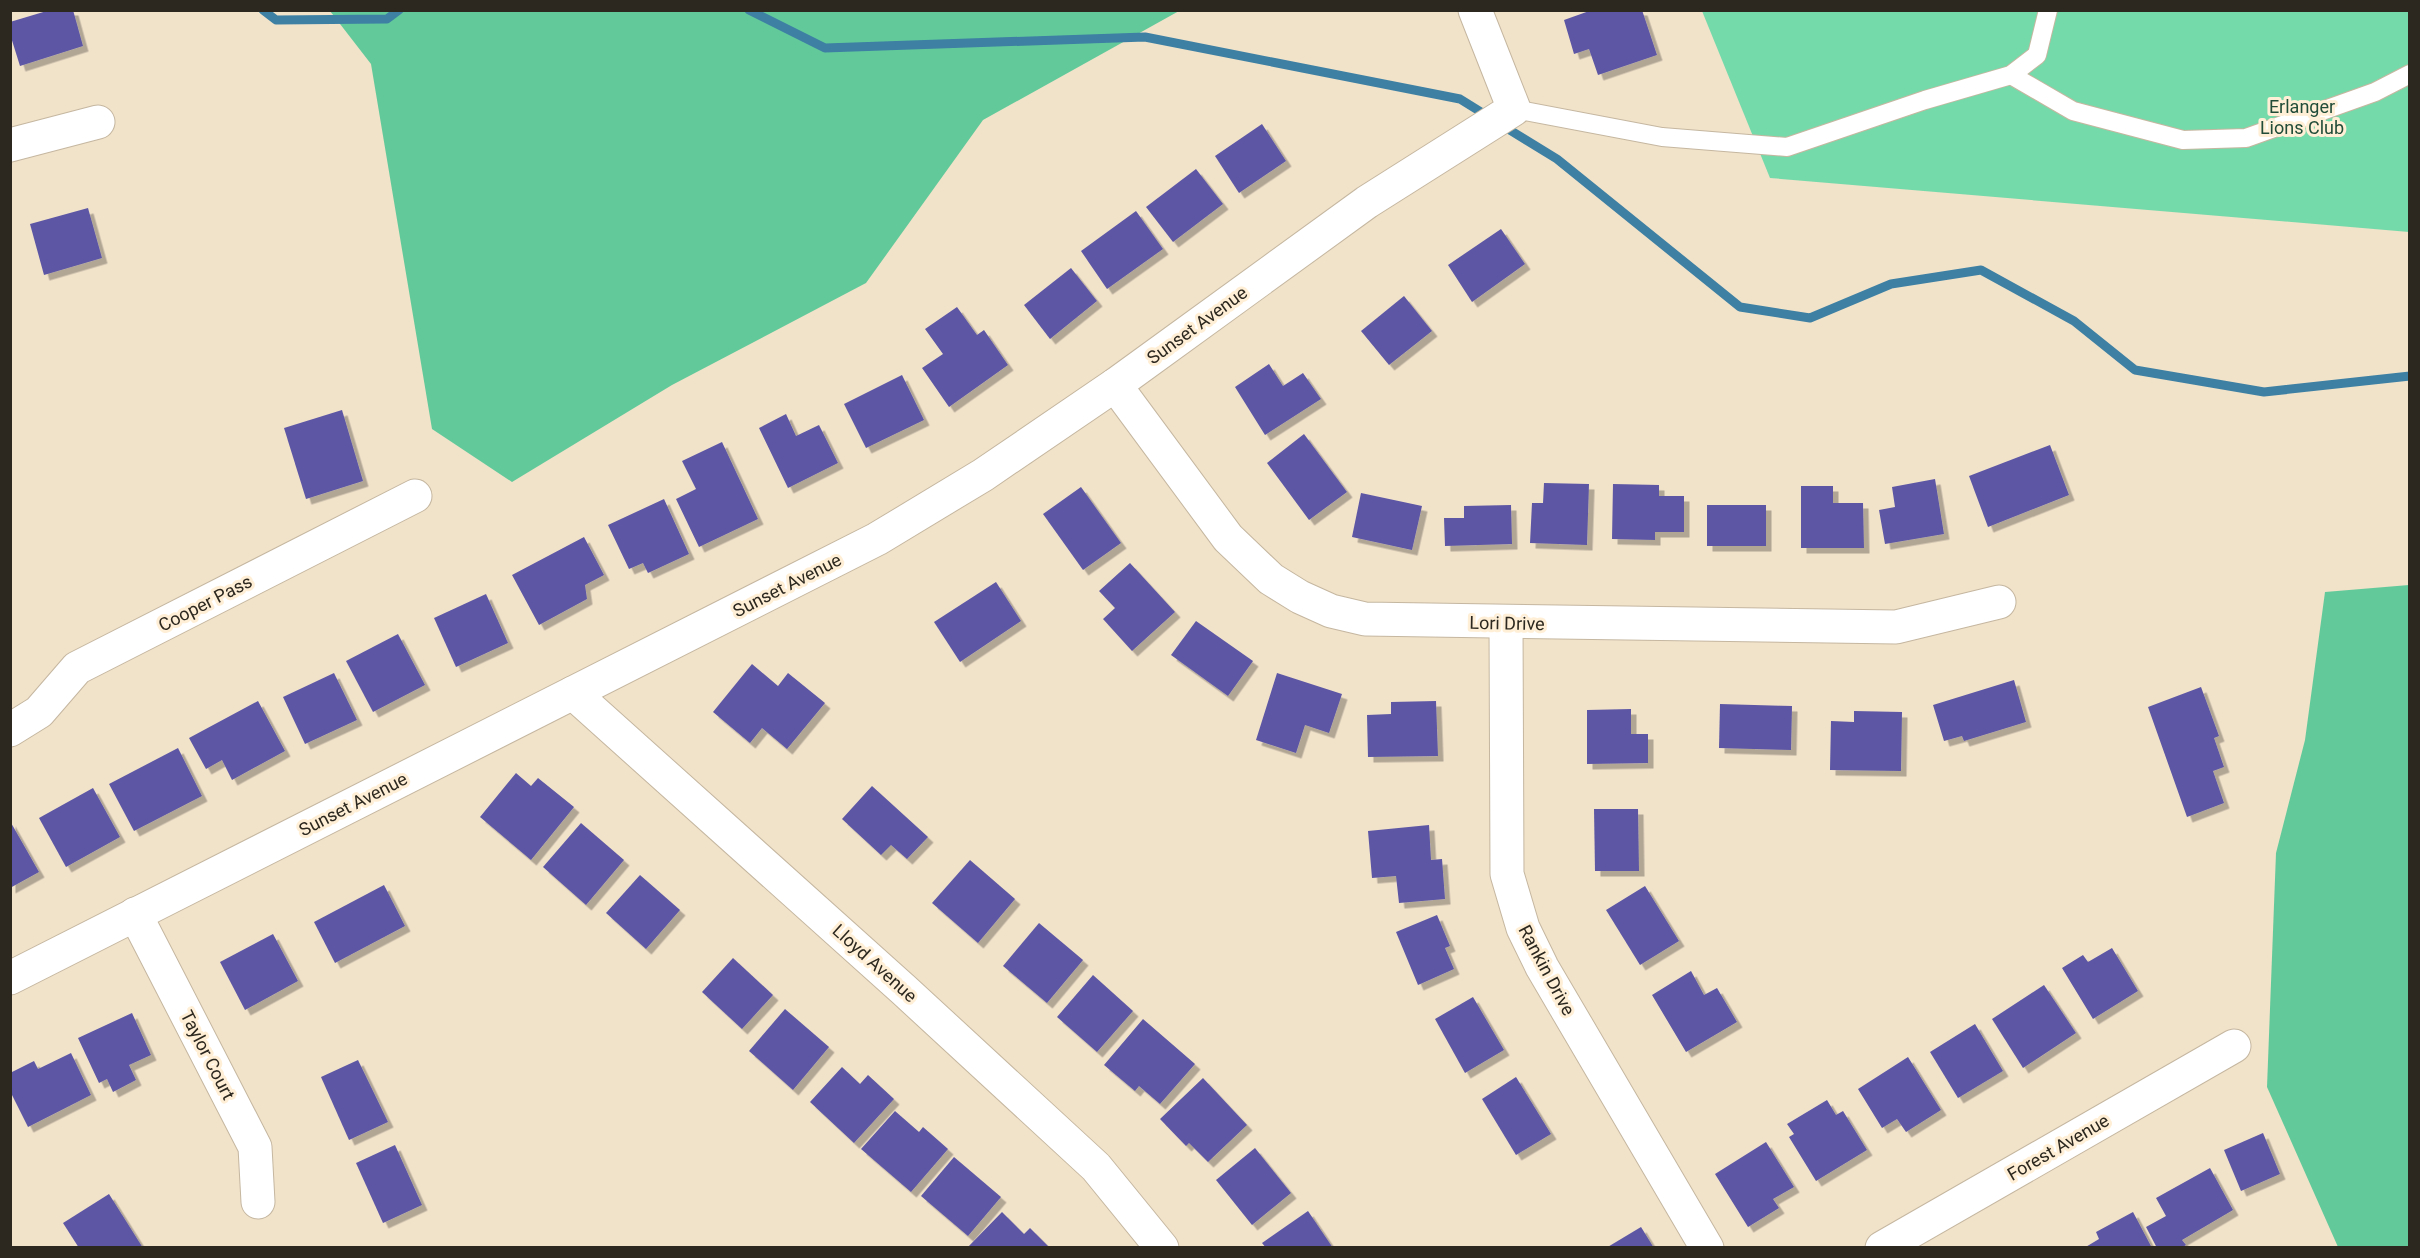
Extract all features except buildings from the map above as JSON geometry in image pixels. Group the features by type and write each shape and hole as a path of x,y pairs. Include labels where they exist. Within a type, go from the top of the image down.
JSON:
{"street":[{"path":"1475,10 1514,109"},
{"name":"Sunset Avenue","path":"10,978 877,539 983,475 1115,385 1367,202 1514,109"},
{"path":"10,145 98,122"},
{"name":"Lori Drive","path":"1115,385 1228,538 1271,579 1300,597 1331,611 1365,619 1506,623 1896,627 1999,602"},
{"name":"Cooper Pass","path":"10,730 39,712 77,668 415,496"},
{"name":"Rankin Drive","path":"1506,623 1507,874 1523,928 1542,967 1707,1248"},
{"name":"Lloyd Avenue","path":"573,693 904,990 1096,1167 1162,1248"},
{"name":"Taylor Court","path":"135,914 255,1147 258,1202"},
{"name":"Forest Avenue","path":"1882,1248 2234,1046"}],"lane":[{"path":"1514,109 1662,137 1787,147 1924,100 2012,75 2037,55 2048,10"},
{"path":"2012,75 2073,111 2183,140 2246,138 2375,92 2409,74"}],"green space":[{"path":"330,11 1179,11 983,120 866,283 672,385 512,482 432,429 371,64"},
{"name":"Erlanger Lions Club","path":"1702,11 2409,11 2409,232 1770,178"},
{"path":"2409,585 2409,1247 2338,1247 2267,1087 2276,853 2305,740 2325,592"}],"waterway":[{"path":"263,10 276,20 387,19 399,10"},
{"path":"749,10 825,48 1145,37 1460,99 1489,117"},
{"path":"1500,124 1557,159 1740,307 1810,318 1891,284 1981,270 2074,321 2135,370 2264,392 2410,376"}]}
